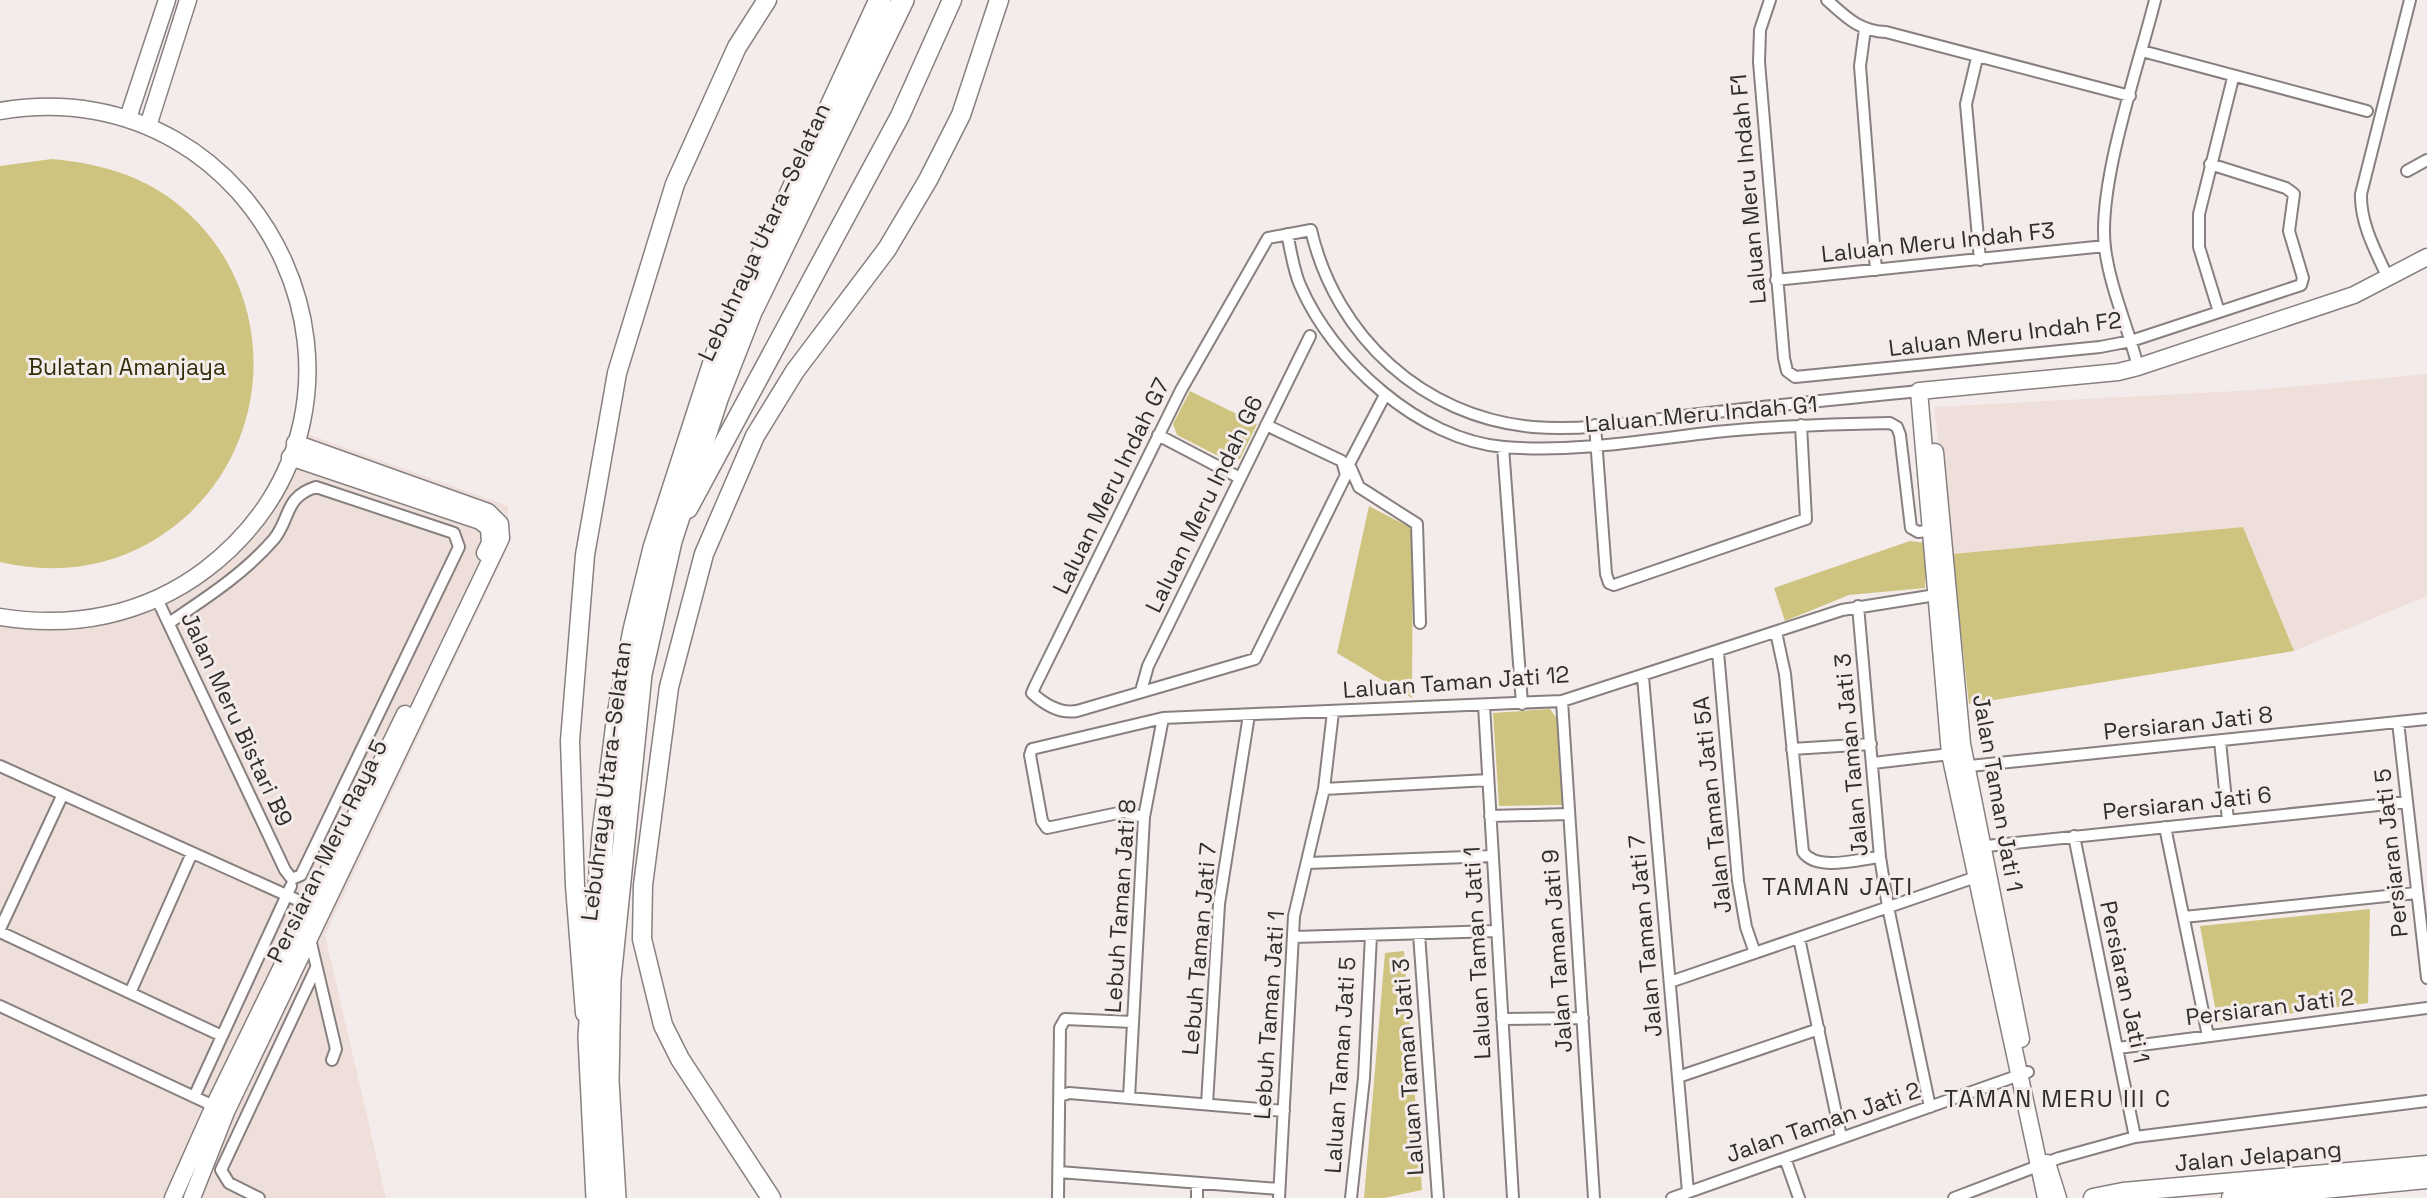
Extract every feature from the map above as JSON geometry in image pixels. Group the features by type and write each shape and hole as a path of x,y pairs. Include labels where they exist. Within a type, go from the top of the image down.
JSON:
{"highway":[{"name":"Lebuhraya Utara–Selatan","path":"597,1198 589,1037 603,834 618,715 654,548 717,353 880,0"},
{"name":"Lebuhraya Utara–Selatan","path":"615,1198 608,1081 611,967 641,674 671,541 717,399 751,312 903,0"}],"main road":[{"path":"589,1037 580,976 570,741 585,555 617,373 675,184 737,47 767,0"},
{"path":"671,541 900,116 952,0"},
{"path":"771,1198 680,1059 663,1025 645,951 643,885 668,687 704,554 755,436 795,371 887,249 928,180 961,115 999,0"},
{"name":"Jalan Jelapang","path":"2093,1198 2123,1192 2427,1165"},
{"name":"Jalan Jelapang","path":"2231,1198 2427,1179"}],"street":[{"path":"128,118 167,0"},
{"path":"148,125 188,0"},
{"name":"Laluan Meru Indah F1","path":"1769,0 1760,30 1759,62 1776,280 1784,358 1790,374"},
{"path":"1827,0 1851,23 1865,29 1886,32 2130,96"},
{"path":"2138,367 2105,246 2114,160 2155,0"},
{"path":"2388,278 2373,246 2361,205 2361,194 2410,0"},
{"path":"1865,29 1860,66 1876,270"},
{"path":"2142,51 2233,78 2367,111"},
{"path":"1977,58 1966,104 1980,260"},
{"path":"2219,312 2199,247 2198,231 2210,164 2233,78"},
{"path":"0,111 58,106 128,118 148,125 187,146 223,174 248,201 270,231 286,264 298,298 306,359 303,407 293,450 268,501 238,541 192,580 157,599 117,614 75,621 32,622 0,617"},
{"path":"2407,171 2427,160"},
{"name":"Laluan Meru Indah F2","path":"1790,374 1801,378 2064,351 2131,341 2301,285 2303,278 2289,231 2294,194 2286,188 2210,164"},
{"name":"Laluan Meru Indah G7","path":"1141,691 1070,712 1040,700 1032,693 1158,435 1265,240 1287,233 1311,230 1322,269 1357,331 1390,367 1425,392 1462,411 1493,421 1535,427 1595,425"},
{"name":"Laluan Meru Indah G1","path":"1287,233 1298,282 1309,304 1339,349 1385,395 1444,429 1503,447 1597,446 1801,425 1890,423 1897,427 1911,528 1918,532 1937,530"},
{"name":"Laluan Meru Indah F3","path":"1776,280 2105,246"},
{"path":"1801,425 1806,519 1614,585 1609,583 1606,574 1595,425 2118,372 2327,305 2427,257"},
{"name":"Laluan Meru Indah G6","path":"1141,691 1148,666 1310,336"},
{"name":"Jalan Taman Jati 1","path":"1925,391 1928,497 1937,530"},
{"name":"Jalan Taman Jati 1","path":"1925,391 1957,763 2022,1074"},
{"path":"1385,395 1349,464 1359,487 1417,524 1420,623"},
{"path":"1141,691 1255,659 1343,487 1346,475 1342,461 1266,425"},
{"path":"1158,435 1240,478"},
{"path":"1503,447 1522,704"},
{"name":"Persiaran Meru Raya 5","path":"192,1198 220,1109 501,538 488,512 293,450"},
{"path":"169,623 226,583 281,529 292,502 306,490 316,487 454,533 459,547 301,875 292,879 289,893 194,1097"},
{"path":"1907,498 1928,497"},
{"name":"Laluan Taman Jati 12","path":"1144,817 1123,812 1047,828 1042,821 1030,752 1034,747 1163,718 1562,701 1858,606 1942,594"},
{"name":"Jalan Meru Bistari B9","path":"157,599 285,870 292,879"},
{"name":"Jalan Taman Jati 3","path":"1858,606 1880,857 1930,1107"},
{"path":"1776,632 1784,667 1799,829 1807,857 1820,863 1880,857"},
{"name":"Jalan Taman Jati 5A","path":"1717,652 1738,881 1749,938 1755,953"},
{"name":"Jalan Taman Jati 7","path":"1643,677 1688,1192"},
{"name":"Jalan Taman Jati 9","path":"1562,701 1594,1198"},
{"name":"Laluan Taman Jati 1","path":"1484,705 1513,1198"},
{"name":"Lebuh Taman Jati 1","path":"1279,1193 1294,916 1324,789 1334,712"},
{"name":"Lebuh Taman Jati 7","path":"1207,1104 1219,904 1249,715"},
{"name":"Lebuh Taman Jati 8","path":"1129,1098 1144,817 1163,718"},
{"name":"Persiaran Jati 8","path":"1873,763 1957,763 2220,741 2427,719"},
{"name":"Persiaran Jati 5","path":"2398,722 2427,978"},
{"path":"2220,741 2228,821"},
{"path":"1792,749 1871,744"},
{"path":"0,766 62,796 289,893 317,909"},
{"path":"1324,789 1488,780"},
{"path":"62,796 0,930 222,1036"},
{"name":"Persiaran Jati 6","path":"1976,847 2407,802"},
{"path":"1490,816 1569,814"},
{"path":"2165,827 2208,1036"},
{"name":"Persiaran Jati 1","path":"2074,836 2135,1137"},
{"name":"Jalan Taman Jati 1","path":"1976,847 1976,877 2042,1165 2046,1198"},
{"path":"130,993 192,853"},
{"path":"1308,863 1493,856"},
{"path":"1670,982 1976,877"},
{"path":"2184,917 2416,892"},
{"name":"Persiaran Meru Raya 5","path":"173,1198 310,939 317,909"},
{"path":"1294,937 1497,931"},
{"name":"Laluan Taman Jati 3","path":"1419,934 1438,1198"},
{"name":"Laluan Taman Jati 5","path":"1351,1198 1363,1077 1371,935"},
{"path":"1799,937 1841,1138"},
{"path":"310,939 335,1049 332,1060"},
{"path":"259,1198 229,1183 221,1170 316,968"},
{"path":"0,1006 220,1109"},
{"name":"Persiaran Jati 2","path":"2118,1048 2427,1008"},
{"path":"1502,1019 1583,1018"},
{"path":"1058,1198 1060,1037 1065,1019 1133,1022"},
{"path":"1678,1077 1819,1029"},
{"name":"Jalan Taman Jati 2","path":"1672,1198 2022,1074"},
{"path":"1060,1096 1069,1093 1284,1111"},
{"path":"1954,1198 2042,1165 2135,1137 2427,1101"},
{"path":"1785,1158 1799,1198"},
{"name":"Jalan Taman Jati 1","path":"2042,1165 2058,1198"},
{"path":"1059,1172 1197,1183 1279,1193"},
{"path":"1197,1183 1197,1198"},
{"path":"1507,1198 1513,1198"}],"shaded area":[{"path":"2427,374 2427,596 2294,651 2243,527 1952,554 1934,407 2257,390"},
{"path":"299,431 508,506 508,547 325,935 386,1198 0,1198 0,619 77,620 197,578 279,483"}],"green space":[{"name":"Bulatan Amanjaya","path":"52,159 97,166 140,181 167,196 207,233 234,277 250,325 253,374 245,424 224,470 192,510 149,543 113,559 76,567 38,568 0,562 0,166"},
{"path":"1190,391 1257,424 1240,459 1230,462 1177,435 1173,424"},
{"path":"1369,506 1413,529 1412,698 1337,653"},
{"path":"2243,527 2294,651 1969,704 1952,554"},
{"path":"1910,541 1927,543 1925,588 1849,595 1785,621 1774,588"},
{"path":"1550,709 1560,723 1564,805 1499,806 1493,713"},
{"path":"2370,909 2368,1003 2218,1023 2200,926"},
{"path":"1404,951 1422,1190 1384,1198 1364,1198 1385,953"}],"district":[{"name":"TAMAN JATI","path":"1838,886"},
{"name":"TAMAN MERU III C","path":"2058,1098"}]}
